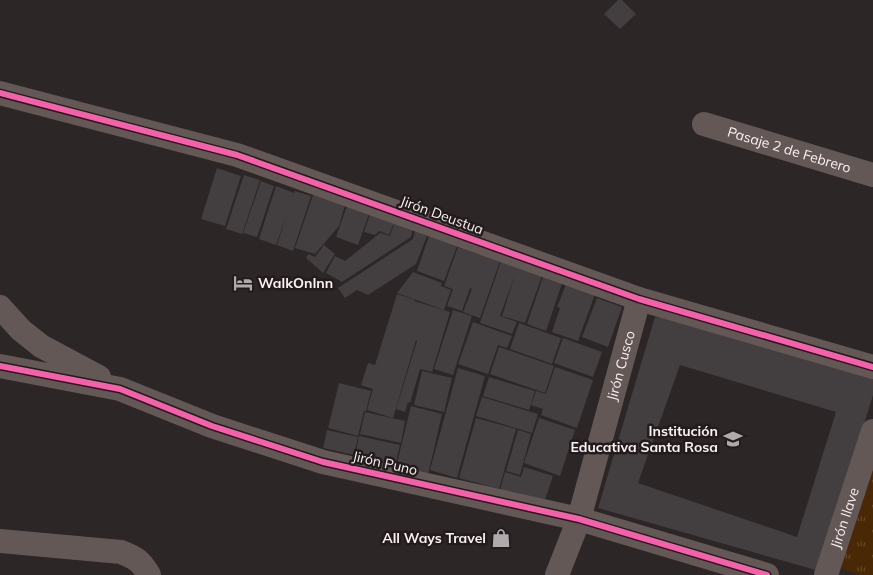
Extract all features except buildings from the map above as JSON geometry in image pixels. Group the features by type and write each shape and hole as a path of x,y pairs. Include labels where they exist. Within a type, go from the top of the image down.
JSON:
{"street":[{"name":"Jirón Deustua","path":"0,93 237,154 638,298 873,367"},
{"name":"Pasaje 2 de Febrero","path":"704,124 873,175"},
{"name":"Jirón Cusco","path":"557,575 579,519 638,298"},
{"path":"0,307 21,330 41,346 120,389"},
{"name":"Jirón Puno","path":"0,366 120,389 212,426 323,462 579,519 767,575"},
{"name":"Jirón Ilave","path":"826,575 873,431"},
{"path":"0,542 121,552 133,556 142,563 149,575"}],"green space":[{"path":"873,457 873,575 861,575 840,568"}],"cycle path":[{"path":"0,93 237,155 639,299 873,367"},
{"path":"0,366 120,389 212,426 323,462 579,519 767,575"}],"place":[{"name":"WalkOnInn","path":"243,283"},
{"name":"Institución Educativa Santa Rosa","path":"733,439"},
{"name":"All Ways Travel","path":"501,538"}]}
